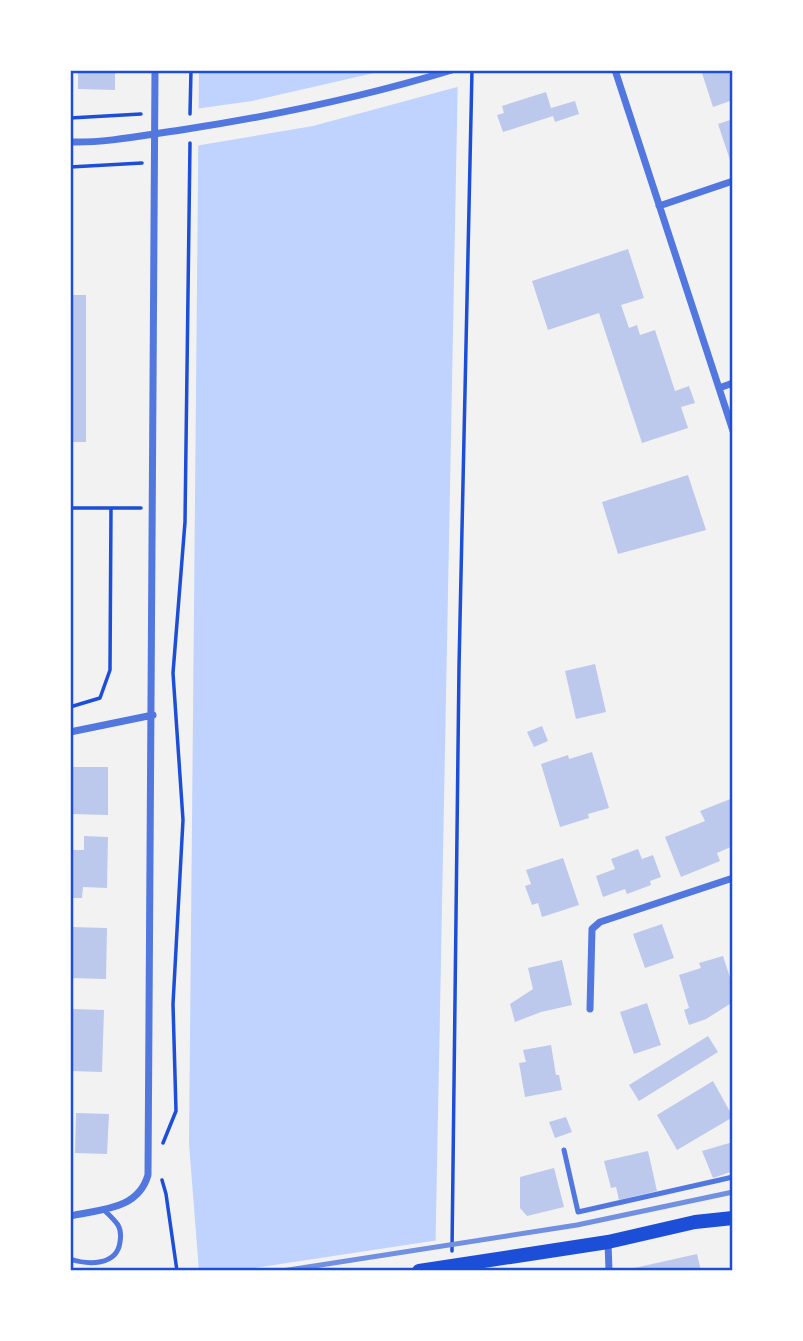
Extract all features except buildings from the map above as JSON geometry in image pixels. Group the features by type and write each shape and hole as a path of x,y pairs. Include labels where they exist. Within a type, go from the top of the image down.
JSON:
{"main road":[{"path":"419,1271 608,1242 695,1223 733,1218"}],"street":[{"path":"70,1216 121,1205 134,1199 144,1188 149,1166 155,70"},
{"path":"70,142 250,120 379,91 452,70"},
{"path":"615,70 733,431"},
{"path":"660,206 733,181"},
{"path":"719,388 733,383"},
{"path":"70,732 153,715"},
{"path":"590,1009 592,929 600,922 733,878"},
{"path":"608,1242 609,1271"}],"lane":[{"path":"564,1150 578,1212 733,1177"},
{"path":"70,1259 94,1263 102,1262 116,1254 121,1239 120,1231 103,1209"}],"path":[{"path":"190,122 191,70"},
{"path":"452,1236 459,667 472,70"},
{"path":"70,118 155,114"},
{"path":"177,1271 163,1182 149,1166 162,1145 176,1111 173,1004 183,820 173,673 185,522 190,135"},
{"path":"70,167 155,162"},
{"path":"70,508 153,508"},
{"path":"70,707 100,698 110,670 111,508"}],"water":[{"path":"199,70 458,70 435,1271 199,1271 189,1144"}],"pier":[{"path":"387,70 461,70 461,86 313,126 195,146 195,109 252,101"},
{"path":"439,1240 439,1271 234,1271"}],"railway":[{"path":"282,1271 577,1225 733,1192"}]}
